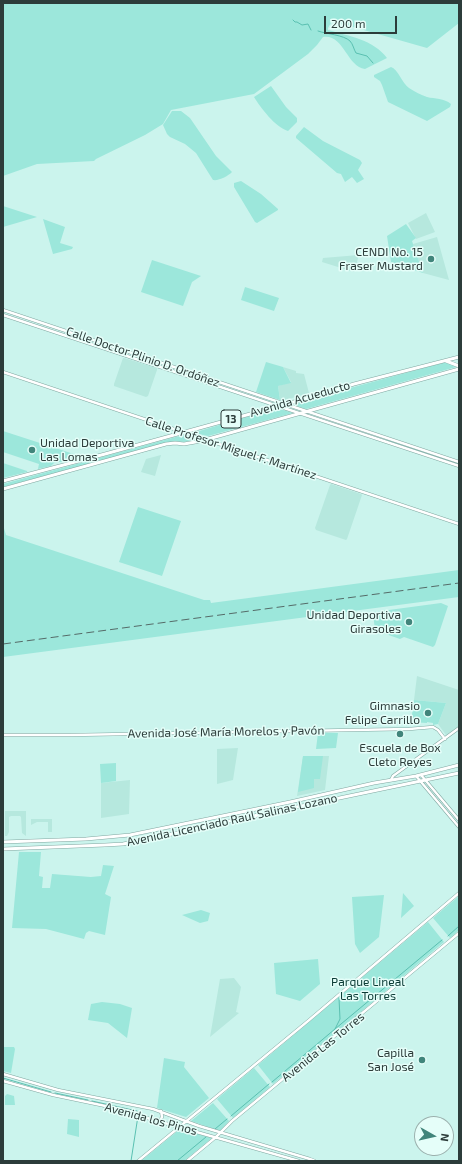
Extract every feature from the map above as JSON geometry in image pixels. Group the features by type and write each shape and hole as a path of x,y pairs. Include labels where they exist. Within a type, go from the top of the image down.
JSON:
{"main road":[{"name":"Avenida Acueducto","path":"3,481 459,356"},
{"path":"445,360 459,366 459,360"},
{"name":"Avenida Acueducto","path":"3,489 166,444 184,444 206,439 459,369"},
{"name":"Avenida Licenciado Raúl Salinas Lozano","path":"3,842 86,840 130,835 374,783 416,776 459,765"},
{"name":"Avenida Licenciado Raúl Salinas Lozano","path":"3,849 98,846 124,843 459,773"}],"street":[{"name":"Calle Doctor Plinio D. Ordóñez","path":"3,310 459,462"},
{"name":"Calle Doctor Plinio D. Ordóñez","path":"3,315 459,466"},
{"path":"138,360 140,356"},
{"name":"Calle Profesor Miguel F. Martínez","path":"3,372 459,524"},
{"path":"383,441 386,437"},
{"name":"Avenida José María Morelos y Pavón","path":"3,735 71,735 433,727 438,730 445,739"},
{"path":"391,780 394,776 459,728"},
{"path":"421,774 459,820"},
{"path":"416,776 459,827"},
{"path":"448,814 451,811"},
{"path":"138,1161 459,893"},
{"name":"Avenida Las Torres","path":"187,1161 459,933"},
{"name":"Avenida los Pinos","path":"3,1074 54,1089 153,1108 219,1133 315,1161"},
{"name":"Avenida los Pinos","path":"3,1081 53,1095 134,1112 147,1118 299,1161"},
{"path":"53,1095 54,1089"},
{"path":"160,1121 162,1117 161,1111"},
{"path":"286,1152 286,1157"}],"shaded area":[{"path":"426,213 435,232 416,239 408,223"},
{"name":"CENDI No. 15 Fraser Mustard","path":"437,237 449,280 423,273 413,244"},
{"path":"359,255 354,272 322,262 323,258"},
{"path":"123,358 157,368 148,396 146,397 114,386"},
{"path":"283,367 296,371 296,373 304,374 309,393 282,401 280,400 278,386 291,382"},
{"path":"161,455 155,476 141,472 146,459"},
{"path":"331,484 362,495 346,540 316,530 315,528"},
{"path":"417,676 459,690 459,726 446,735 438,724 446,703 414,700"},
{"path":"238,748 233,780 217,784 217,749"},
{"path":"303,756 329,756 325,790 297,796"},
{"path":"130,780 129,814 101,818 101,783"},
{"path":"5,811 26,811 26,836 22,833 21,817 11,816 9,817 9,832 7,836 5,836"},
{"path":"31,819 52,819 52,832 48,832 48,822 37,822 31,825"},
{"path":"234,978 241,987 236,1012 239,1013 210,1037 220,979"}],"green space":[{"path":"3,3 459,3 459,23 427,48 332,21 328,30 368,43 382,52 387,58 365,69 354,63 336,40 330,37 323,37 308,54 254,94 171,110 163,124 94,161 37,164 3,176"},
{"path":"391,67 396,70 409,88 427,97 445,101 451,104 450,107 427,121 388,102 380,81 374,77 374,75"},
{"path":"271,86 286,107 297,118 297,122 288,131 278,126 264,112 254,97"},
{"path":"172,111 181,111 190,118 216,156 232,172 223,178 213,180 196,153 185,144 167,134 163,125"},
{"path":"304,127 323,141 360,160 362,163 358,170 364,179 357,183 352,177 345,182 341,174 337,173 296,138"},
{"path":"241,181 261,194 278,210 257,223 255,222 234,187 234,183"},
{"path":"3,206 37,217 3,227"},
{"path":"43,219 65,227 60,243 73,247 72,249 53,254"},
{"path":"406,224 416,238 412,241 423,273 391,262 387,236"},
{"path":"152,260 201,276 192,282 183,306 141,292"},
{"path":"245,287 279,298 274,311 241,300"},
{"path":"266,362 283,367 291,383 278,386 280,400 256,392"},
{"path":"446,362 456,367 306,409 294,405 295,403"},
{"path":"277,408 293,413 208,436 195,433 196,432"},
{"name":"Unidad Deportiva Las Lomas","path":"3,431 83,457 54,463 51,466 38,469 39,464 3,452"},
{"path":"183,435 195,439 184,442 170,442 3,487 3,484"},
{"path":"387,439 459,463 459,465 386,441"},
{"path":"3,463 27,471 27,472 3,478"},
{"path":"138,507 181,521 162,576 119,562"},
{"path":"3,525 6,535 204,600 210,600 211,603 459,570 459,597 3,657"},
{"name":"Unidad Deportiva Girasoles","path":"441,603 448,606 433,647 404,637 400,639 375,630 374,612"},
{"name":"Gimnasio Felipe Carrillo","path":"414,700 446,703 438,724 433,725 433,723 427,722 411,722"},
{"path":"318,733 338,733 336,748 316,749"},
{"path":"303,756 323,756 320,779 314,779 314,788 298,792"},
{"path":"116,763 116,781 101,783 100,764"},
{"path":"19,852 41,852 39,876 43,877 42,888 50,888 52,874 91,877 101,876 103,865 114,866 105,894 111,897 105,935 89,931 86,933 84,939 46,929 12,928"},
{"path":"403,893 414,906 401,918"},
{"path":"384,895 379,937 360,953 355,944 352,897"},
{"path":"459,896 459,930 450,938 433,918"},
{"path":"201,910 210,913 208,921 200,923 182,915"},
{"name":"Parque Lineal Las Torres","path":"428,922 444,942 273,1084 258,1065"},
{"path":"318,959 320,984 300,1001 276,994 274,963"},
{"path":"102,1002 120,1004 132,1008 127,1038 108,1023 88,1020 91,1004"},
{"path":"3,1047 14,1047 15,1049 11,1073 3,1071"},
{"path":"164,1058 185,1062 184,1067 209,1098 186,1117 157,1108"},
{"path":"254,1068 270,1087 233,1118 217,1099"},
{"path":"7,1094 14,1096 15,1105 5,1105 5,1096"},
{"path":"213,1103 229,1121 220,1131 191,1121"},
{"path":"68,1119 79,1120 79,1137 67,1134"},
{"path":"180,1129 212,1138 184,1161 141,1161"}],"waterway":[{"path":"293,20 302,25 308,24 311,30"},
{"path":"318,31 347,39 351,42 356,53 367,56 373,63"},
{"path":"448,936 459,926"},
{"path":"335,1029 442,940"},
{"path":"272,1082 335,1029 340,1019 339,998"},
{"path":"3,1078 51,1092"},
{"path":"231,1116 269,1084"},
{"path":"55,1093 88,1100"},
{"path":"92,1101 137,1111"},
{"path":"131,1161 138,1116"},
{"path":"215,1129 227,1119"},
{"path":"177,1161 206,1137"}],"railway":[{"path":"3,644 459,583"}],"place":[{"name":"CENDI No. 15 Fraser Mustard","path":"431,259"},
{"name":"Unidad Deportiva Las Lomas","path":"32,450"},
{"name":"Unidad Deportiva Girasoles","path":"409,622"},
{"name":"Gimnasio Felipe Carrillo","path":"428,713"},
{"name":"Escuela de Box Cleto Reyes","path":"400,734"},
{"name":"Capilla San José","path":"422,1060"}]}
